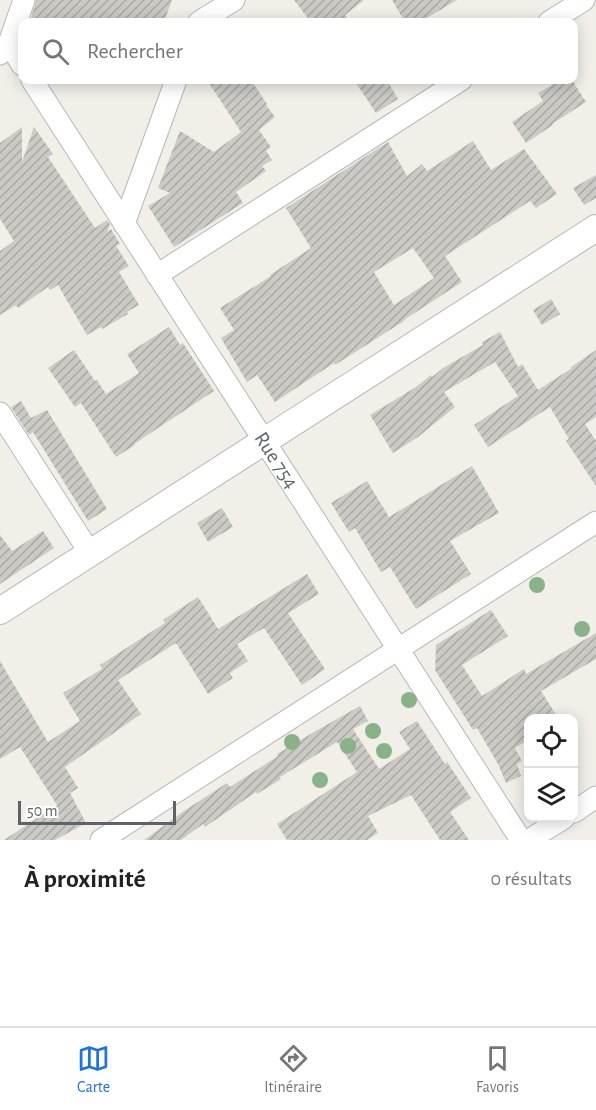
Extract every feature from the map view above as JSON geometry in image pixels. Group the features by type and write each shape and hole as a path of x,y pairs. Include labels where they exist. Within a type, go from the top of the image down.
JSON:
{"street":[{"path":"18,61 4,49 24,0"},
{"path":"199,18 204,0"},
{"path":"205,18 234,0"},
{"path":"555,18 584,0"},
{"name":"Rue 754","path":"35,84 521,840"},
{"path":"124,224 175,84"},
{"path":"158,275 455,84"},
{"path":"0,611 596,228"},
{"path":"0,413 90,553"},
{"path":"101,840 596,522"},
{"path":"578,809 596,797"},
{"path":"530,840 558,822"}],"building":[{"path":"36,0 172,0 165,18 31,18"},
{"path":"294,0 364,0 345,15 347,18 308,18"},
{"path":"392,0 457,0 427,18 403,18"},
{"path":"210,84 254,84 275,117 259,130 271,147 266,151 272,160 262,166 266,171 236,192 243,203 174,247 148,206 170,193 158,188 180,131 214,152 241,132"},
{"path":"357,84 389,84 398,99 376,113"},
{"path":"554,84 575,84 586,102 526,143 512,122 543,101 538,93"},
{"path":"22,127 22,162 34,127 53,154 48,157 95,228 107,220 110,224 107,232 111,229 120,244 116,246 129,266 119,272 139,305 102,329 101,327 87,335 58,285 50,290 48,287 18,308 16,305 0,315 0,251 14,241 0,219 0,143"},
{"path":"473,141 491,170 524,149 557,194 536,208 530,201 445,256 462,282 275,402 257,375 247,382 221,338 234,330 220,308 311,248 286,208 388,142 407,176 422,164 427,171","holes":["413,248 434,278 394,305 374,272"]},
{"path":"596,175 596,198 584,205 573,188"},
{"path":"551,299 560,314 542,325 533,310"},
{"path":"169,327 180,345 183,343 214,391 116,457 81,403 75,407 48,368 74,350 106,394 139,373 127,354"},
{"path":"500,332 518,367 522,364 538,390 596,350 596,417 585,424 596,441 596,486 566,441 569,439 550,407 488,447 474,425 518,396 495,362 444,392 455,407 418,437 393,453 370,415 416,387 431,375 432,377 483,345 482,342"},
{"path":"21,401 31,418 47,410 107,509 88,521 33,432 29,435 11,407"},
{"path":"472,466 499,513 450,541 471,574 416,609 390,567 381,572 355,528 349,532 331,503 367,481 389,517"},
{"path":"222,508 233,527 208,542 197,523"},
{"path":"43,531 54,548 0,584 0,535 12,551"},
{"path":"307,574 319,594 288,613 325,669 302,685 264,628 237,644 248,661 230,673 233,678 208,694 176,643 118,680 141,714 65,767 78,788 70,793 86,823 55,840 4,840 57,805 20,747 0,759 0,661 48,742 80,721 63,693 102,669 100,665 165,623 163,620 198,597 218,629"},
{"path":"491,610 508,636 462,665 482,696 524,669 526,674 596,633 596,659 541,691 555,714 524,714 524,742 515,748 522,761 517,764 521,776 506,783 477,728 473,730 435,670 436,645"},
{"path":"360,706 368,721 353,729 379,769 410,749 399,732 417,721 471,798 450,812 469,840 440,840 411,795 368,816 378,833 367,840 287,840 277,824 357,772 337,742 257,794 256,792 205,827 203,824 181,840 144,840 227,783 230,787 278,756 277,754"}]}
